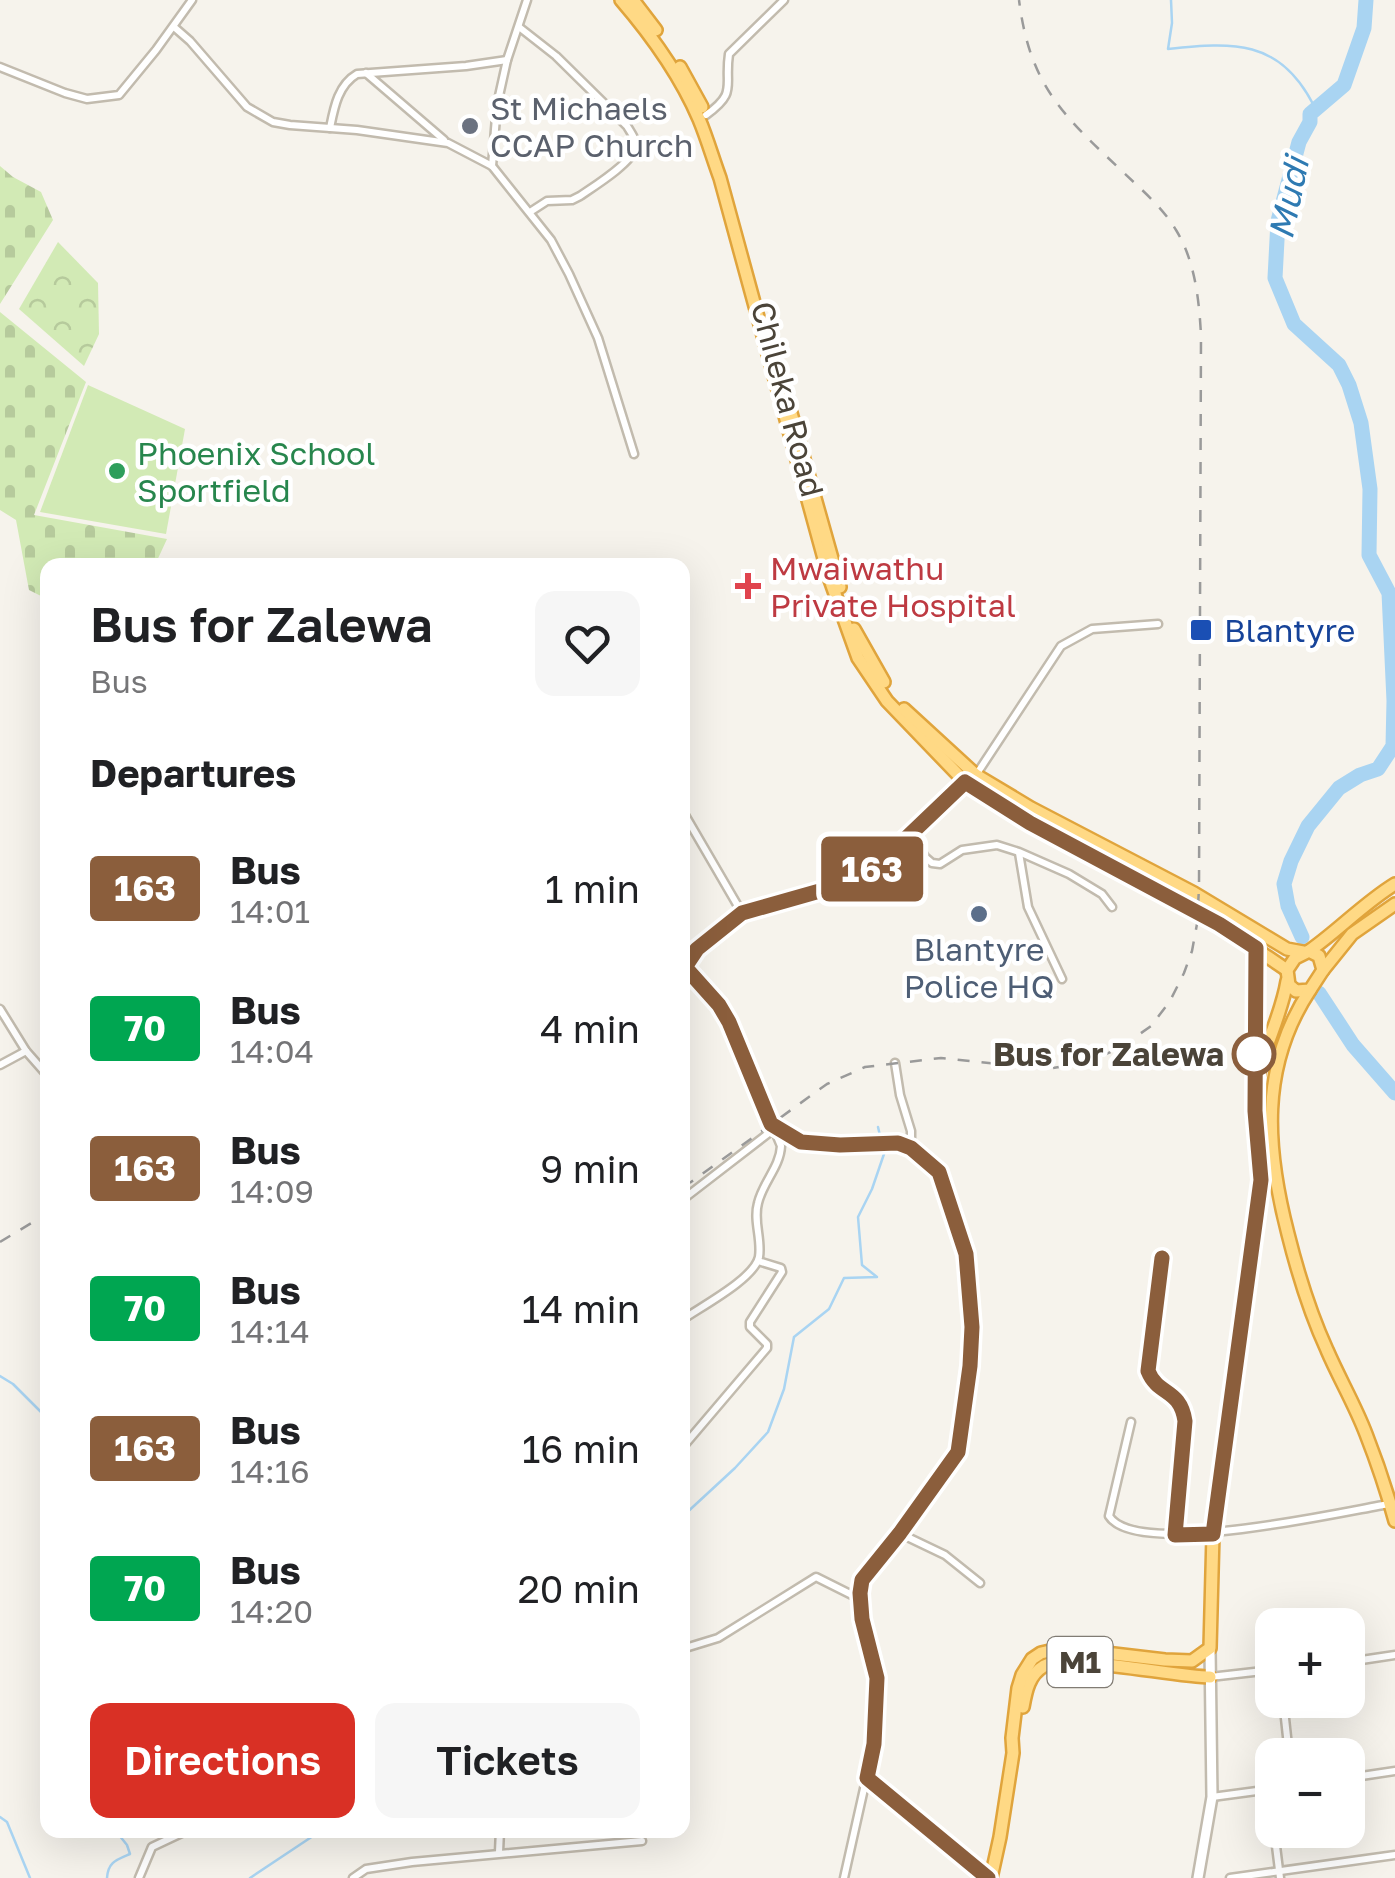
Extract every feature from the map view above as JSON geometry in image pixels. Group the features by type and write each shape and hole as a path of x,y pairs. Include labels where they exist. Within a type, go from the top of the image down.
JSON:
{"highway":[{"path":"621,0 671,66 699,118 720,178 829,576 858,658 887,701 971,778 1030,823 1219,924 1256,948 1287,976 1296,991 1310,990"},
{"name":"Chileka Road","path":"633,0 689,81 706,115 728,180 857,637 895,700 971,778"},
{"path":"971,778 1194,893 1286,948 1320,956 1324,970"},
{"path":"1255,1093 1295,958 1325,940 1395,884"},
{"path":"1395,904 1352,934 1301,1004 1274,1082 1270,1125 1275,1176 1300,1278 1326,1348 1366,1432 1395,1521"},
{"path":"1210,1648 1213,1534 1261,1180 1255,1133 1256,948"},
{"name":"M1","path":"1014,1753 1018,1688 1027,1665 1042,1653 1063,1648 1192,1661 1210,1648"},
{"name":"M1","path":"990,1878 1028,1684 1033,1676 1055,1662 1078,1662 1210,1677"}],"street":[{"path":"0,67 87,99 119,95 192,0"},
{"path":"492,166 497,105 527,0"},
{"path":"706,115 725,98 729,54 784,0"},
{"path":"174,27 247,107 273,122 448,143"},
{"path":"519,27 556,56 627,126 636,147 628,160 580,196 546,201 530,212"},
{"path":"330,128 341,88 366,72 507,60"},
{"path":"366,72 448,143 492,166 551,240 598,338 634,454"},
{"path":"690,960 697,949 742,913 855,881 876,867 971,778 1061,646 1092,629 1158,624"},
{"path":"690,824 742,913"},
{"path":"912,834 932,863 940,864 962,850 996,845 1070,874 1102,894 1112,908"},
{"path":"1019,852 1028,907 1062,979"},
{"path":"690,975 719,1005 729,1022 780,1146 756,1208 759,1254 753,1271 690,1315"},
{"path":"0,1010 40,1067"},
{"path":"0,1065 26,1051"},
{"path":"895,1063 912,1131 911,1148"},
{"path":"772,1126 801,1142 898,1143 911,1148 939,1172 966,1254 971,1346 958,1452 862,1580 862,1619 877,1678 874,1744 844,1878"},
{"path":"690,1193 772,1126"},
{"path":"1162,1258 1148,1371 1152,1380 1179,1400 1183,1408 1175,1535"},
{"path":"690,1439 767,1348 750,1322 782,1272 781,1268 758,1261"},
{"path":"1131,1422 1109,1516 1118,1527 1143,1533 1213,1534 1390,1504"},
{"path":"900,1533 945,1555 980,1583"},
{"path":"690,1647 718,1638 816,1577 861,1599"},
{"path":"1198,1878 1212,1797 1210,1648"},
{"path":"1365,1659 1395,1655"},
{"path":"1210,1677 1255,1672"},
{"path":"1365,1776 1395,1772"},
{"path":"867,1778 990,1878"},
{"path":"1212,1797 1255,1791"},
{"path":"139,1878 152,1847 171,1838"},
{"path":"499,1852 500,1838"},
{"path":"353,1878 366,1869 499,1852 642,1842"},
{"path":"1276,1848 1279,1875"},
{"path":"1230,1878 1279,1875 1395,1855"}],"green space":[{"path":"0,166 41,192 53,220 0,304"},
{"path":"58,242 98,283 99,334 84,366 19,309"},
{"path":"0,312 86,382 34,515 167,539 158,558 40,558 40,596 29,590 16,520 0,510"},
{"name":"Phoenix School Sportfield","path":"88,385 185,429 166,534 40,512"}],"waterway":[{"name":"Mudi","path":"1171,0 1168,49 1233,46 1269,56 1300,83 1313,104 1283,187 1274,243 1276,287 1287,319 1331,351 1352,384 1364,422 1370,489"},
{"name":"Mudi","path":"1302,937 1288,906 1284,884 1291,861 1308,826 1339,788 1378,769 1393,746 1389,593 1369,555 1370,489 1361,423 1339,365 1294,324 1275,278 1278,221 1299,142 1310,114 1344,85 1364,28 1366,0"},
{"name":"Mudi","path":"1319,993 1353,1045 1395,1093"},
{"path":"878,1127 881,1140"},
{"path":"690,1510 768,1432 784,1389 794,1337 829,1309 844,1278 877,1277 862,1265 858,1217 872,1189 883,1148"},
{"path":"0,1376 40,1411"},
{"path":"0,1817 7,1822 30,1878"},
{"path":"107,1878 111,1865 130,1854 121,1838"},
{"path":"250,1878 310,1838"}],"railway":[{"path":"690,1182 827,1084 865,1067 941,1058 1048,1069 1087,1062 1120,1048 1151,1026 1170,1001 1192,951 1199,888 1201,335 1195,281 1188,254 1165,214 1053,98 1032,56 1019,0"},
{"path":"0,1242 40,1218"}],"bus line":[{"name":"163","path":"690,960 697,949 742,913 855,881 876,867 965,782 1030,823 1219,924 1256,948 1255,1133 1261,1180 1213,1534 1175,1535 1183,1408 1179,1400 1152,1380 1148,1371 1162,1258"},
{"name":"163","path":"690,973 729,1022 771,1124 801,1142 898,1143 911,1148 939,1172 966,1254 972,1327 958,1452 862,1580 860,1593 862,1619 877,1678 874,1744 867,1778 988,1878"}],"place":[{"name":"St Michaels CCAP Church","path":"470,126"},
{"name":"Phoenix School Sportfield","path":"117,471"},
{"name":"Mwaiwathu Private Hospital","path":"748,586"},
{"name":"Blantyre","path":"1201,630"},
{"name":"Blantyre Police HQ","path":"979,914"},
{"name":"Bus for Zalewa","path":"1254,1054"}]}
